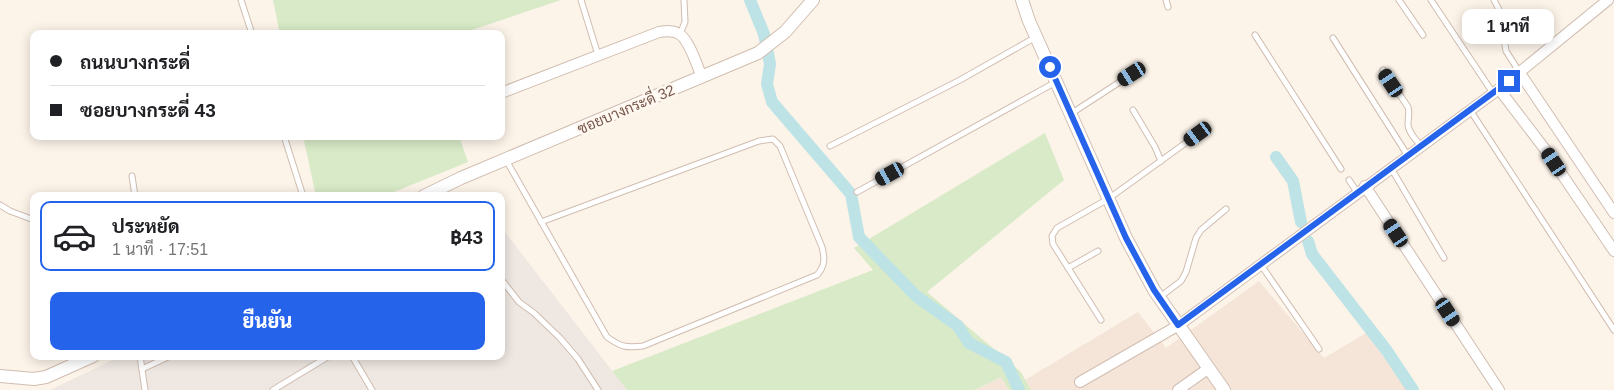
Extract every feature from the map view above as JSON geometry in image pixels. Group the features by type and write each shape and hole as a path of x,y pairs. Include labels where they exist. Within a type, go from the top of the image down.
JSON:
{"street":[{"name":"ซอยบางกระดี่ 32","path":"432,192 461,178 758,54 785,32 813,0"},
{"path":"1022,0 1036,37 1126,238 1159,298 1224,390"},
{"path":"1080,382 1178,325 1520,73 1608,0"},
{"path":"505,91 659,32 673,31 680,34 686,41 702,77"},
{"path":"1520,73 1614,213"},
{"path":"1496,91 1544,148 1614,251"},
{"path":"1361,189 1499,390"},
{"path":"3,379 46,377 84,360"},
{"path":"1178,390 1209,368"}],"lane":[{"path":"242,0 251,30"},
{"path":"581,0 598,55"},
{"path":"680,34 685,22 684,0"},
{"path":"1166,0 1168,7"},
{"path":"1399,0 1424,35"},
{"path":"1431,0 1496,91"},
{"path":"1494,0 1508,27 1504,39 1506,51 1520,73"},
{"path":"1255,35 1341,169"},
{"path":"830,146 960,80 1036,37"},
{"path":"1333,38 1408,156"},
{"path":"1383,70 1408,107 1410,113 1409,128 1421,146"},
{"path":"1070,114 1132,74"},
{"path":"857,192 1056,81"},
{"path":"1133,110 1161,161"},
{"path":"1470,110 1614,330"},
{"path":"1101,320 1054,244 1052,236 1056,228 1108,199 1198,134"},
{"path":"285,140 302,192"},
{"path":"506,160 541,222 607,337 620,346 632,348 643,346 818,275 823,268 825,258 780,146 773,140 758,141 541,222"},
{"path":"1391,167 1444,258"},
{"path":"132,176 134,192"},
{"path":"1349,180 1361,189"},
{"path":"0,205 30,218"},
{"path":"1159,298 1181,281 1186,272 1196,238 1201,230 1226,209"},
{"path":"1068,268 1098,250"},
{"path":"1261,264 1319,349"},
{"path":"505,284 519,302 534,313 560,338 578,359 598,390"},
{"path":"141,360 145,390"},
{"path":"142,369 161,360"},
{"path":"273,390 322,360"},
{"path":"354,360 372,390"}],"shaded area":[{"path":"505,232 627,390 50,390 113,360 505,360"},
{"path":"1259,281 1324,358 1366,333 1409,390 1031,390 1025,380 1138,312 1166,348"},
{"path":"1001,377 1009,390 975,390"}],"green space":[{"path":"273,0 561,0 472,30 279,30"},
{"path":"1045,133 1064,180 927,292 1021,372 1031,390 1009,390 1001,377 975,390 627,390 612,371 873,270 854,248"},
{"path":"304,140 460,140 468,162 394,192 315,192"}],"waterway":[{"path":"750,0 764,34 770,64 767,84 772,102 851,194 859,237 916,296 958,326 969,343 1006,362 1019,390"},
{"path":"1276,157 1293,181 1301,222"},
{"path":"1308,241 1312,254 1387,351 1413,390"}],"route":[{"path":"1050,67 1126,238 1154,290 1178,325 1509,81"}]}
